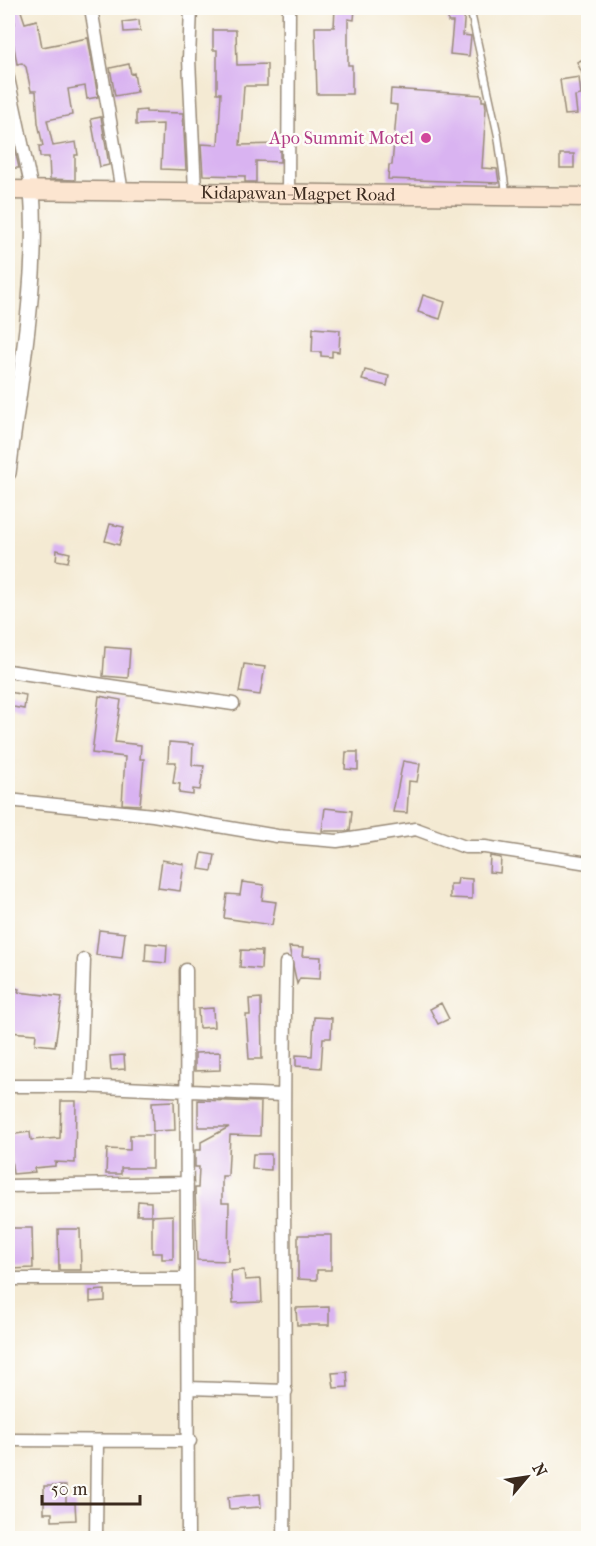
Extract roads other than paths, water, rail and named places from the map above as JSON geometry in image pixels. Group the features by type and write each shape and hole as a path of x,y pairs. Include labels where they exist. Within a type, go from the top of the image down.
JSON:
{"main road":[{"name":"Kidapawan-Magpet Road","path":"8,190 588,197"}],"street":[{"path":"91,8 122,192"},
{"path":"191,8 189,59 195,191"},
{"path":"288,193 290,8"},
{"path":"8,78 32,190 34,219 31,281 8,473"},
{"path":"8,671 234,704"},
{"path":"8,800 153,815 277,836 337,841 416,829 465,847 485,847 588,863"},
{"path":"80,1086 84,960"},
{"path":"284,1539 286,1391 282,1095 286,963"},
{"path":"186,970 185,1090 190,1441 188,1539"},
{"path":"8,1086 80,1086 282,1095"},
{"path":"8,1186 188,1183"},
{"path":"8,1279 187,1279"},
{"path":"188,1388 286,1391"},
{"path":"8,1440 190,1441"},
{"path":"96,1539 97,1442"}],"lane":[{"path":"470,8 498,136 507,195"}],"place":[{"name":"Apo Summit Motel","path":"426,138"}]}
